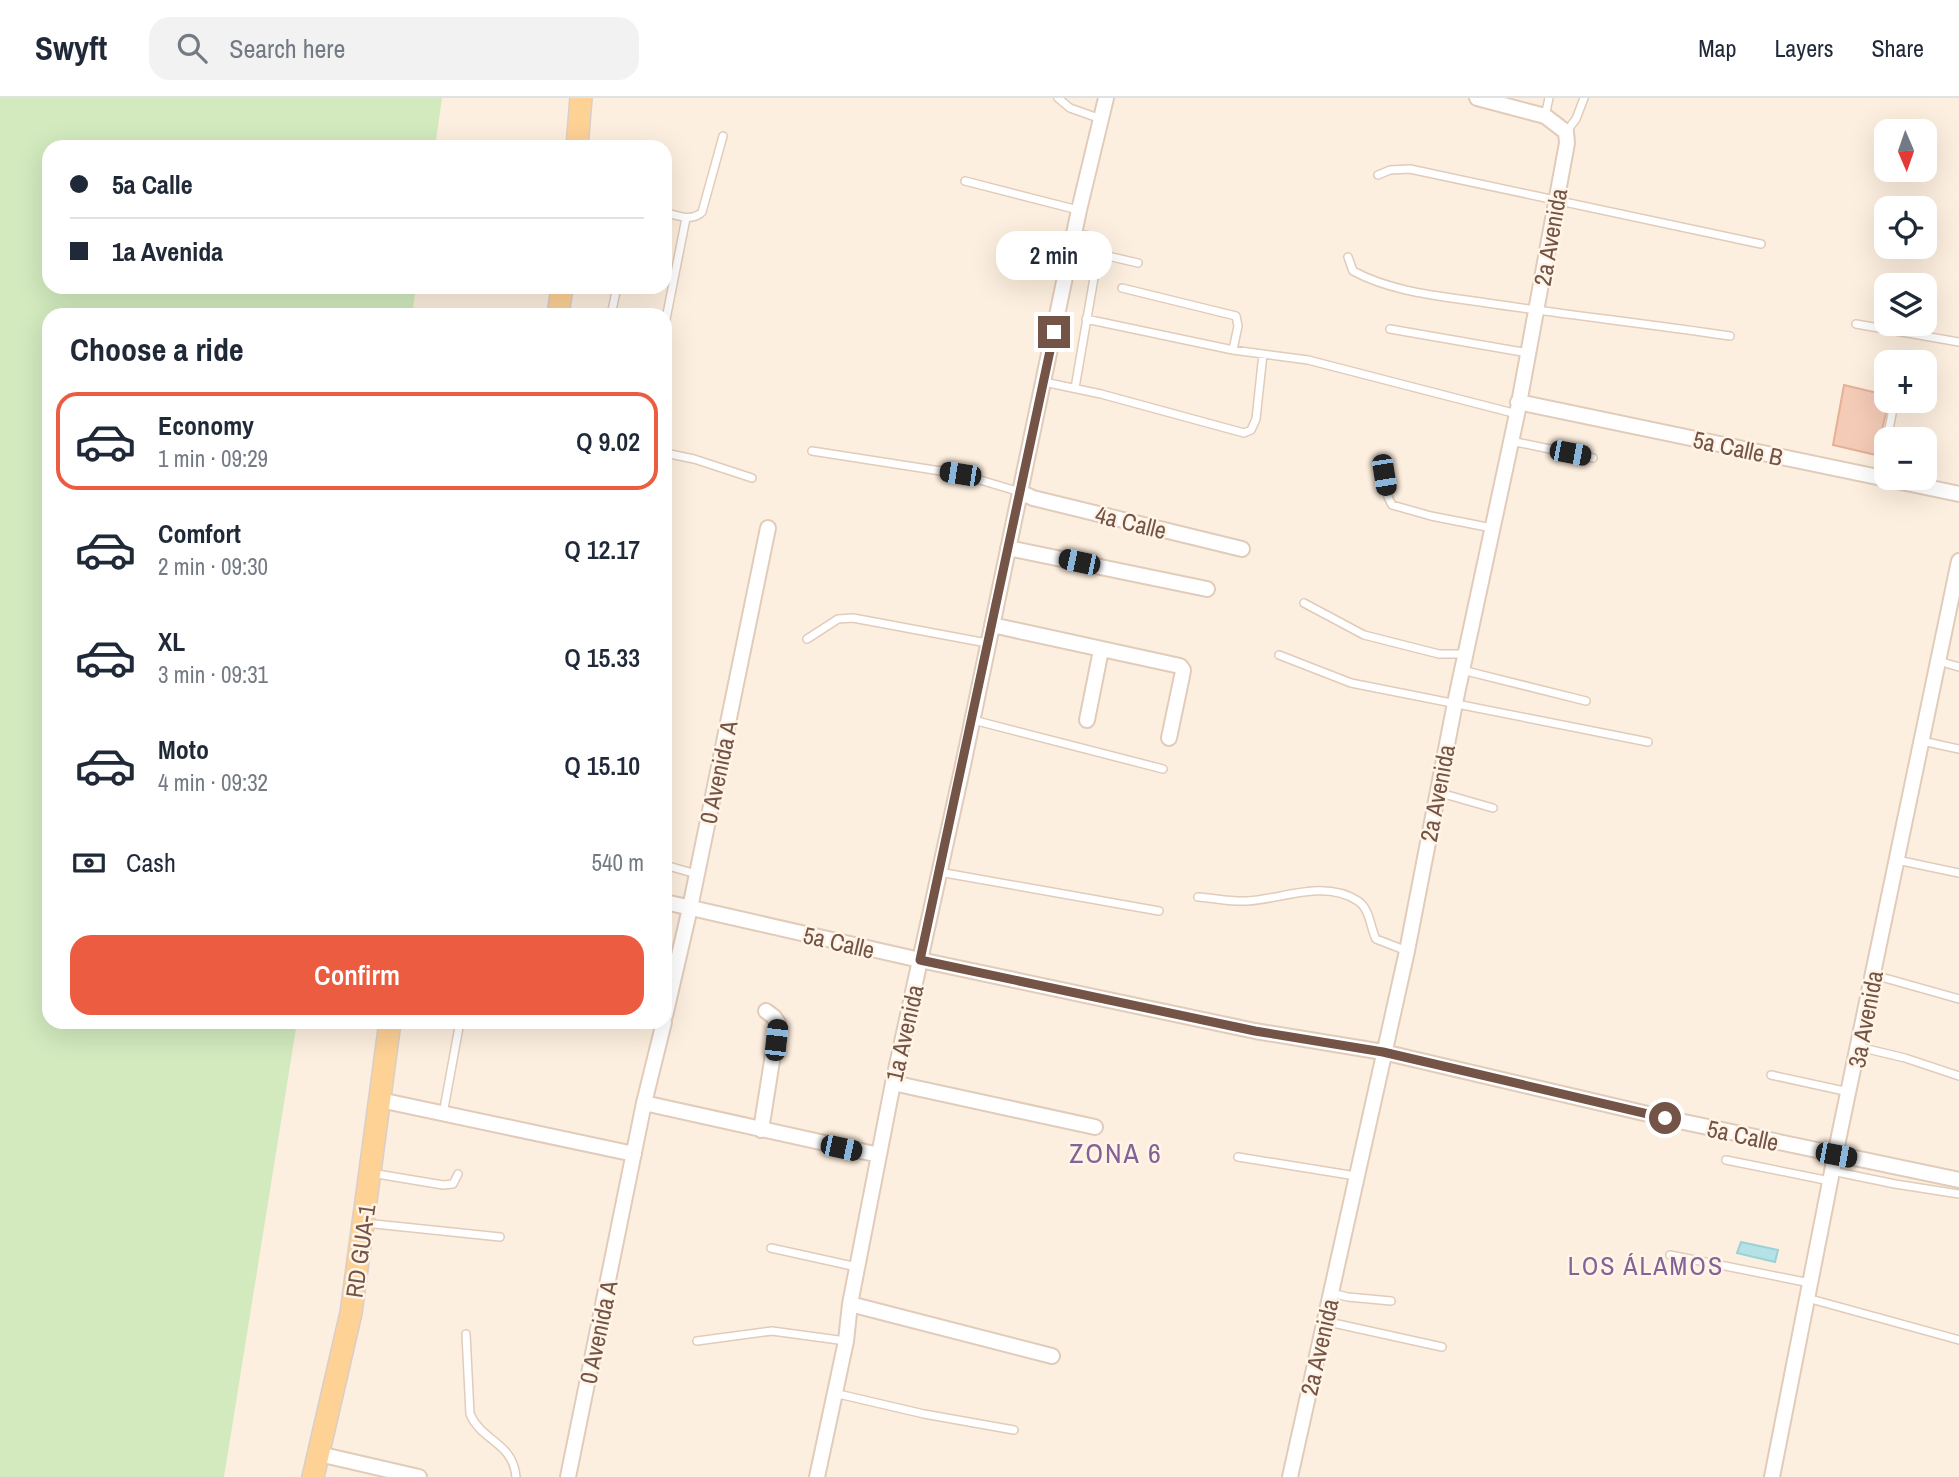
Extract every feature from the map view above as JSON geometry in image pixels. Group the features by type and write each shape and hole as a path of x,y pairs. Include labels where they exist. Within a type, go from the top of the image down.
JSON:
{"main road":[{"path":"578,140 581,98"},
{"name":"RD GUA-1","path":"313,1477 351,1313 389,1029"}],"street":[{"name":"1a Avenida","path":"817,1477 846,1341 850,1304 893,1083 1079,210 1106,98"},
{"path":"1477,98 1545,116 1566,132"},
{"name":"2a Avenida","path":"1290,1477 1407,951 1455,703 1528,353 1567,143 1566,132"},
{"name":"5a Calle B","path":"1517,408 1874,477"},
{"name":"5a Calle B","path":"1937,489 1959,494"},
{"name":"4a Calle","path":"1020,492 1033,498 1242,549"},
{"name":"0 Avenida A","path":"672,958 690,908 768,528"},
{"path":"1008,548 1207,589"},
{"name":"3a Avenida","path":"1772,1477 1831,1176 1938,661 1954,612 1959,561"},
{"path":"992,625 1180,666 1183,670 1168,738"},
{"path":"1087,720 1101,650"},
{"name":"5a Calle","path":"672,904 920,960 1255,1031 1383,1052 1665,1118 1959,1180"},
{"path":"761,1130 778,1023 766,1011"},
{"name":"0 Avenida A","path":"568,1477 644,1103 662,1029"},
{"path":"893,1083 1095,1126"},
{"path":"380,1100 634,1154"},
{"path":"644,1103 879,1155"},
{"path":"850,1304 1052,1356"},
{"path":"319,1454 397,1475 419,1477"}],"lane":[{"path":"1058,98 1070,108 1102,119"},
{"path":"1545,116 1549,98"},
{"path":"1566,132 1576,119 1584,98"},
{"path":"672,214 686,218 698,216 702,212 723,136"},
{"path":"1378,175 1390,170 1410,169 1761,244"},
{"path":"965,181 1079,210"},
{"path":"672,289 686,218"},
{"path":"1075,233 1098,238 1099,254 1075,388"},
{"path":"1099,254 1138,263"},
{"path":"1349,257 1353,271 1396,289 1536,311 1627,320 1730,336"},
{"path":"1122,288 1236,316 1238,326 1233,350"},
{"path":"1086,319 1233,350 1308,360 1517,408"},
{"path":"1856,324 1959,342"},
{"path":"1390,328 1528,353"},
{"path":"1043,382 1244,433 1251,430 1256,419 1263,354"},
{"path":"1890,427 1892,414"},
{"path":"1510,440 1593,458"},
{"path":"812,451 960,474 1020,492"},
{"path":"672,454 752,478"},
{"path":"1384,475 1392,505 1431,516 1492,527"},
{"path":"1304,603 1364,635 1439,654 1465,654"},
{"path":"807,639 838,619 853,618 987,643"},
{"path":"1279,655 1351,683 1648,741"},
{"path":"1938,661 1959,667"},
{"path":"1462,670 1586,701"},
{"path":"972,719 1163,769"},
{"path":"1922,741 1959,749"},
{"path":"1437,792 1493,808"},
{"path":"1897,860 1959,873"},
{"path":"672,867 697,874"},
{"path":"939,872 1159,911"},
{"path":"1198,897 1245,901 1315,890 1339,894 1359,901 1368,913 1371,929 1377,939 1407,951"},
{"path":"1874,975 1959,999"},
{"path":"443,1115 459,1029"},
{"path":"1859,1047 1905,1058 1959,1076"},
{"path":"1771,1075 1850,1092"},
{"path":"1238,1157 1356,1176"},
{"path":"1726,1160 1959,1194"},
{"path":"371,1173 443,1185 453,1184 458,1174"},
{"path":"364,1223 500,1237"},
{"path":"771,1248 858,1267"},
{"path":"1670,1255 1810,1283"},
{"path":"1331,1293 1391,1301"},
{"path":"1807,1298 1959,1340"},
{"path":"1324,1321 1442,1347"},
{"path":"697,1341 772,1331 846,1341"},
{"path":"466,1334 470,1415 474,1425 504,1447 511,1457 516,1477"},
{"path":"834,1393 925,1414 1014,1430"}],"green space":[{"path":"0,98 442,98 436,140 42,140 42,294 415,294 413,308 42,308 42,1029 296,1029 224,1477 0,1477"}],"water":[{"path":"1741,1242 1778,1250 1775,1262 1737,1253"}],"building":[{"path":"1844,385 1874,392 1874,413 1886,413 1883,427 1874,427 1874,455 1833,445"}],"district":[{"name":"ZONA 6","path":"1116,1153"},
{"name":"LOS ÁLAMOS","path":"1646,1265"}],"route":[{"path":"1054,332 920,960 1255,1031 1383,1052 1665,1118"}]}
